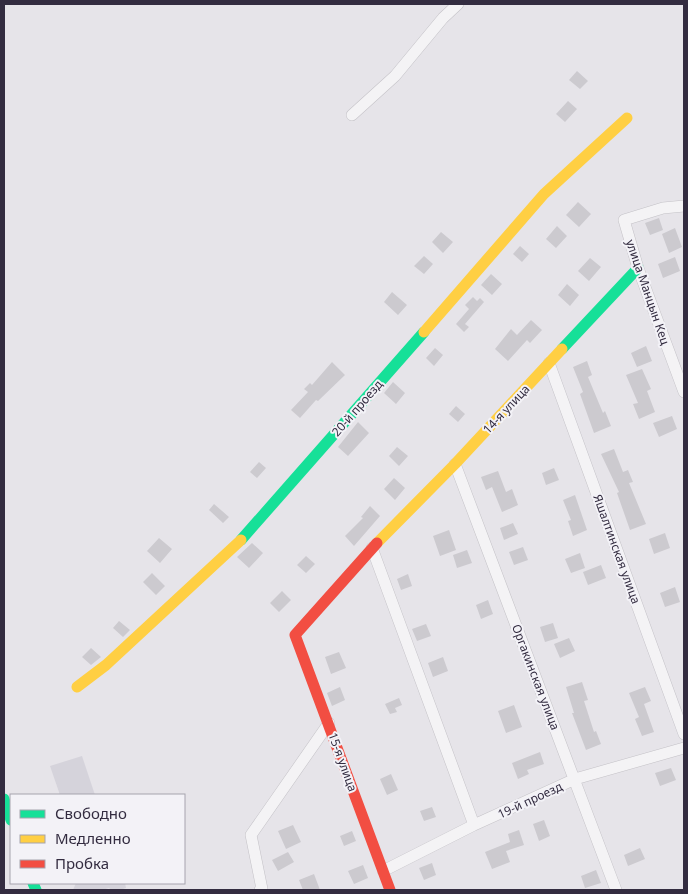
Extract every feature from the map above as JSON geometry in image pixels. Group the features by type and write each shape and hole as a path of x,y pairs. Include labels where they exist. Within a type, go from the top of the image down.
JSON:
{"main road":[{"name":"20-й проезд","path":"77,687 106,665 252,530 544,194 627,118"},
{"name":"14-я улица","path":"295,635 372,548 455,464 638,268"},
{"name":"15-я улица","path":"295,635 390,890"},
{"path":"4,799 10,817"}],"street":[{"path":"352,115 395,76 443,18 458,4"},
{"name":"улица Манцын Кец","path":"684,206 663,208 624,220 638,268 684,392"},
{"name":"Яшалтинская улица","path":"549,363 684,734"},
{"name":"Оргакинская улица","path":"455,464 616,890"},
{"path":"372,548 474,825"},
{"path":"262,890 251,835 328,723"},
{"name":"19-й проезд","path":"383,871 474,825 575,779 684,748"}],"shaded area":[{"path":"82,756 95,794 60,794 50,766"},
{"path":"76,884 125,884 126,888 120,890 111,890 109,888 102,890 73,890"}],"building":[{"path":"577,71 588,81 580,89 569,80"},
{"path":"568,101 577,109 565,122 556,114"},
{"path":"578,202 591,214 579,227 566,215"},
{"path":"659,218 663,230 650,235 645,223"},
{"path":"557,226 567,236 556,248 546,239"},
{"path":"675,228 682,247 669,253 662,234"},
{"path":"441,232 453,242 443,253 432,242"},
{"path":"520,246 529,254 522,262 513,254"},
{"path":"424,256 433,264 424,274 414,266"},
{"path":"675,257 680,271 663,278 658,264"},
{"path":"590,258 601,267 589,281 578,271"},
{"path":"491,274 502,284 492,295 481,285"},
{"path":"567,284 579,295 570,306 558,295"},
{"path":"392,292 407,305 398,315 384,302"},
{"path":"473,297 477,301 480,298 484,302 465,324 469,327 464,332 456,324 469,309 465,305"},
{"path":"531,320 542,330 530,343 527,340 508,361 495,349 511,329 517,335"},
{"path":"646,346 652,361 637,367 631,353"},
{"path":"435,348 443,355 434,366 426,358"},
{"path":"587,361 592,375 588,377 603,413 605,411 611,426 594,433 580,394 583,392 573,367"},
{"path":"332,362 345,375 318,401 316,400 300,418 291,410 308,392 304,389 310,383 312,385"},
{"path":"642,369 651,389 647,391 655,412 639,419 633,404 638,403 626,375"},
{"path":"393,382 405,393 396,404 384,393"},
{"path":"456,406 465,414 458,422 449,414"},
{"path":"672,416 677,429 659,437 653,423"},
{"path":"358,422 369,433 348,456 338,447"},
{"path":"397,447 408,456 399,466 389,456"},
{"path":"614,449 623,472 628,470 633,482 629,483 646,524 630,530 617,493 619,492 601,454"},
{"path":"259,462 266,468 257,478 250,472"},
{"path":"554,468 559,480 546,485 542,473"},
{"path":"498,471 506,492 512,489 518,505 502,512 492,487 486,490 481,477"},
{"path":"394,478 405,488 395,500 384,489"},
{"path":"575,495 587,530 573,536 568,521 571,520 563,500"},
{"path":"214,504 229,517 223,523 209,510"},
{"path":"370,506 380,516 354,546 345,536 363,518 361,517"},
{"path":"513,523 518,534 504,540 500,528"},
{"path":"449,530 456,550 440,556 433,536"},
{"path":"665,533 670,548 654,554 649,539"},
{"path":"159,538 172,549 160,563 147,551"},
{"path":"252,543 263,553 249,568 237,557"},
{"path":"523,547 528,560 514,565 509,552"},
{"path":"467,550 472,563 457,568 453,555"},
{"path":"580,553 585,568 571,573 565,559"},
{"path":"306,556 315,564 306,573 297,565"},
{"path":"601,565 606,578 588,585 583,572"},
{"path":"152,573 165,586 156,595 143,582"},
{"path":"408,574 412,586 401,590 397,579"},
{"path":"675,587 680,602 665,607 660,593"},
{"path":"282,591 291,600 279,612 270,603"},
{"path":"488,600 493,614 481,619 476,605"},
{"path":"119,621 130,630 123,637 113,628"},
{"path":"553,623 558,638 545,642 540,627"},
{"path":"426,624 431,636 417,641 412,629"},
{"path":"569,638 575,651 560,658 554,644"},
{"path":"91,648 101,657 91,665 82,657"},
{"path":"339,652 346,668 331,674 325,657"},
{"path":"443,657 448,671 433,677 428,663"},
{"path":"582,682 588,700 584,701 594,732 596,731 601,744 586,750 572,713 574,713 566,687"},
{"path":"340,687 345,700 332,706 327,693"},
{"path":"645,687 651,701 644,704 654,732 642,736 635,719 639,717 629,693"},
{"path":"399,698 402,705 395,708 397,712 390,714 385,704"},
{"path":"514,705 522,727 506,733 498,711"},
{"path":"540,752 544,764 527,770 529,774 518,779 512,763"},
{"path":"671,768 676,780 660,786 655,773"},
{"path":"391,774 398,790 387,795 380,779"},
{"path":"432,807 436,817 424,821 420,811"},
{"path":"544,820 550,836 539,841 533,824"},
{"path":"293,825 301,842 286,849 278,831"},
{"path":"519,830 524,845 506,851 510,862 492,869 485,852 510,842 508,834"},
{"path":"352,831 356,841 344,846 340,836"},
{"path":"640,848 645,859 628,866 624,855"},
{"path":"288,852 294,862 278,871 272,860"},
{"path":"432,863 436,875 424,880 419,868"},
{"path":"363,865 368,878 354,884 348,871"},
{"path":"596,870 601,883 585,888 581,876"},
{"path":"314,874 320,890 303,890 299,880"}],"traffic: fast":[{"path":"562,349 638,268"},
{"path":"241,540 424,332"},
{"path":"4,799 10,817"},
{"path":"33,884 36,890"}],"traffic: slow":[{"path":"424,332 544,194 627,118"},
{"path":"377,543 455,464 562,349"},
{"path":"77,687 106,665 241,540"}],"traffic: jam":[{"path":"377,543 295,635 390,890"}]}
